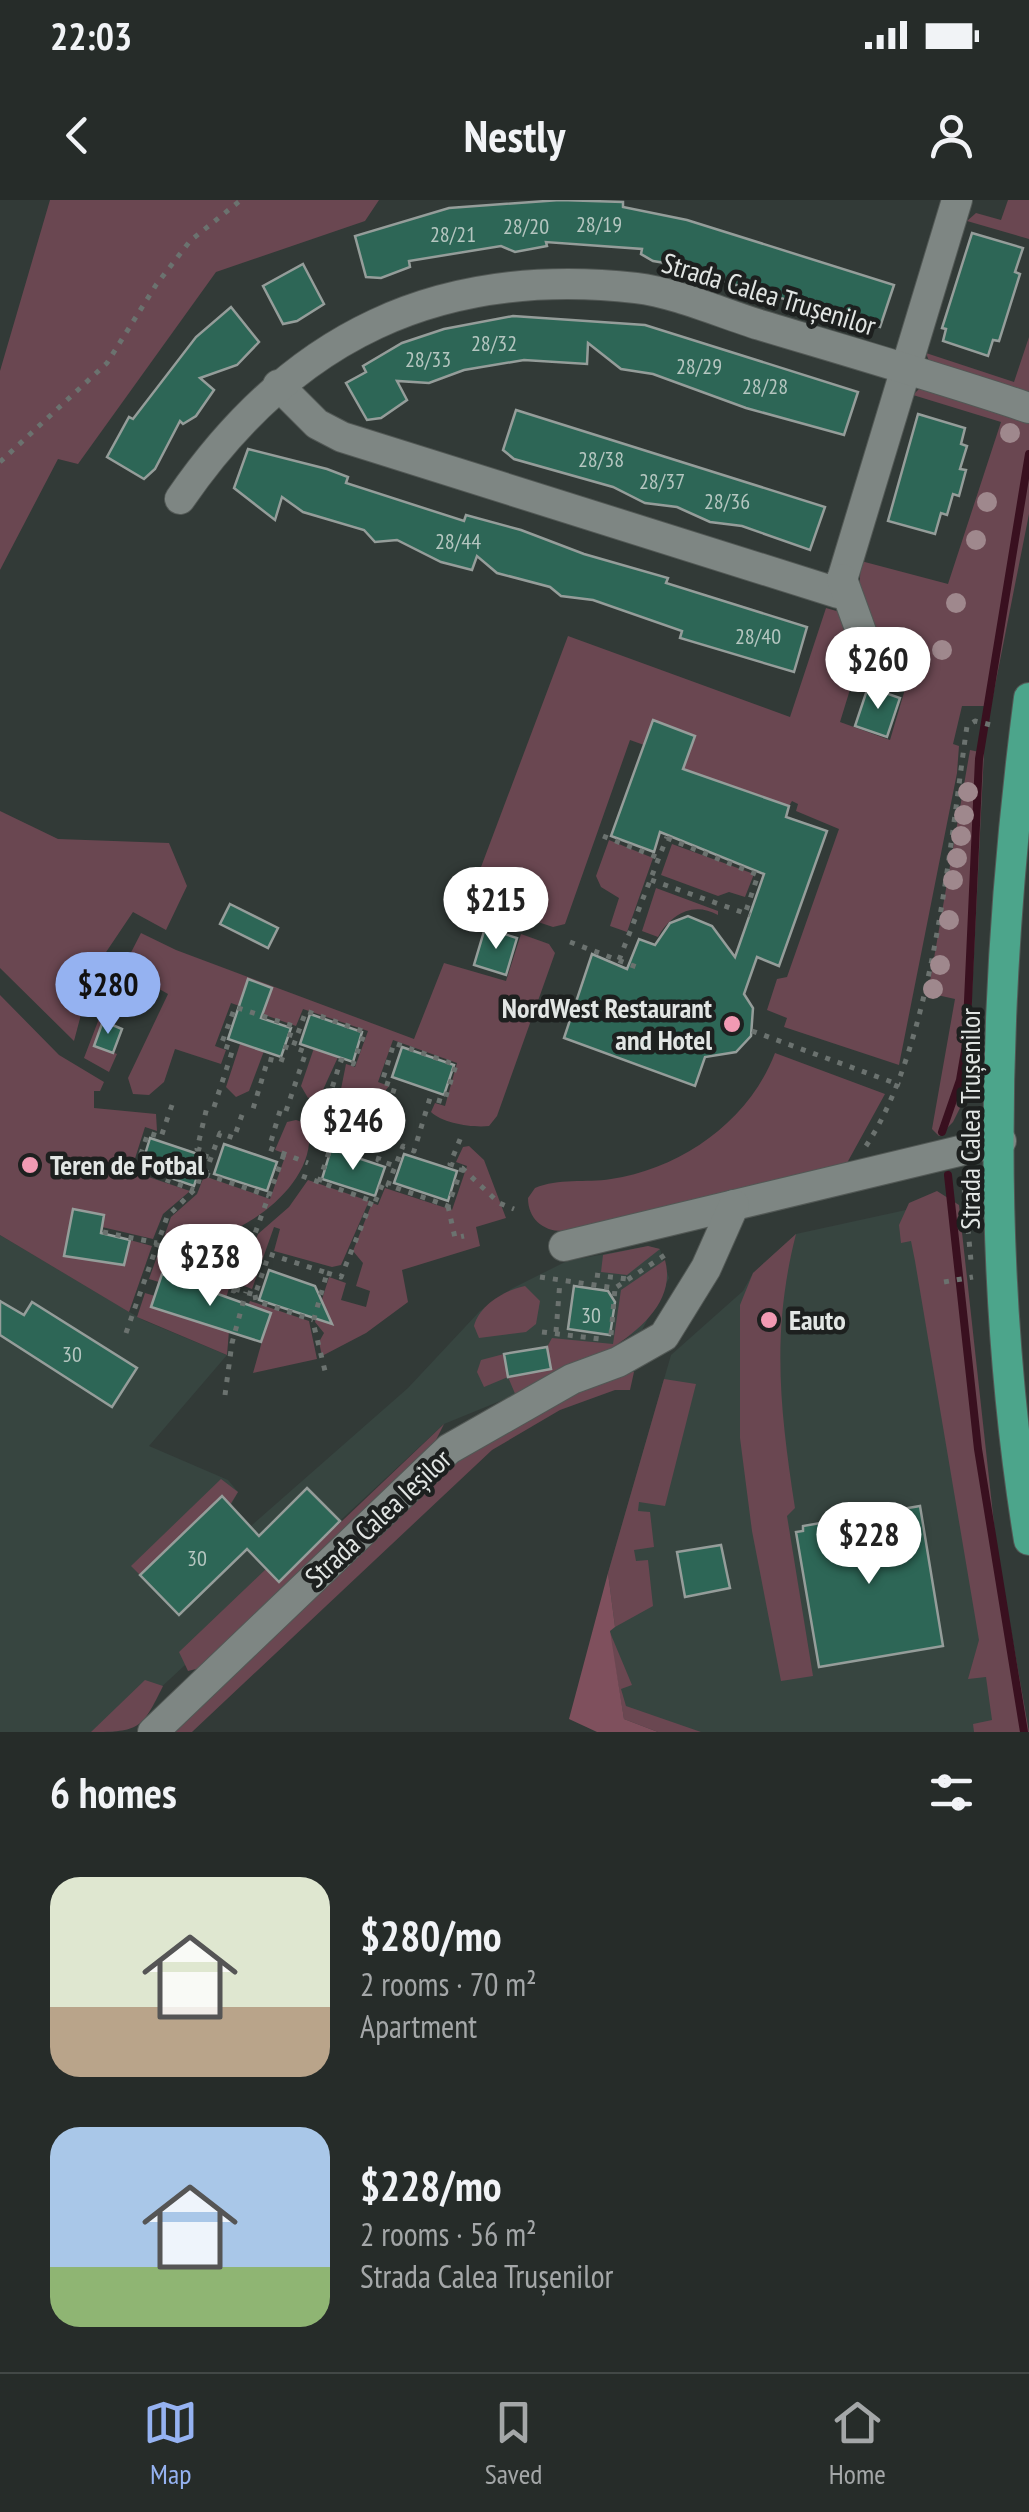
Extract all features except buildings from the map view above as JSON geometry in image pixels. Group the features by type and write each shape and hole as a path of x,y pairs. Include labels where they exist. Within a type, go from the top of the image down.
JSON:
{"highway":[{"name":"Strada Calea Trușenilor","path":"1029,698 1004,951 1002,1141 1011,1381 1029,1540"}],"street":[{"name":"Strada Calea Trușenilor","path":"842,579 957,200"},
{"name":"Strada Calea Trușenilor","path":"180,499 217,446 278,385 366,330 420,307 489,286 639,288 1029,408"},
{"path":"278,385 317,424 342,437 838,593 842,579"},
{"path":"842,579 871,658 907,670"},
{"path":"564,1246 1002,1141"},
{"name":"Strada Calea Ieșilor","path":"153,1732 450,1449 572,1380 618,1362 664,1336 706,1268 734,1205"}],"path":[{"path":"0,462 107,363 190,241 241,200"},
{"path":"845,1178 888,1112 900,1085 942,892 967,726 975,721 994,726"},
{"path":"603,836 659,858"},
{"path":"619,960 668,837 758,875 747,914 651,880"},
{"path":"570,942 639,968"},
{"path":"126,1333 167,1218 194,1190 203,1173 220,1133 234,1138 268,1059 280,1062 294,1026 235,1007 221,1045 233,1049 198,1149 207,1152 203,1173"},
{"path":"308,1163 268,1148 306,1052 293,1047 306,1011 364,1032 353,1064 341,1060 324,1112"},
{"path":"752,1031 900,1085"},
{"path":"388,1185 403,1146 414,1150 430,1098 444,1102 456,1064 394,1043 382,1082 395,1086 378,1160 395,1166"},
{"path":"172,1105 161,1137 148,1133 136,1169 194,1190"},
{"path":"319,1182 332,1143 342,1147 352,1114"},
{"path":"463,1132 450,1164 462,1168 499,1202 514,1210"},
{"path":"944,1282 973,1280 961,1150"},
{"path":"235,1289 284,1154"},
{"path":"462,1168 448,1206 456,1238 464,1236"},
{"path":"203,1173 269,1196"},
{"path":"302,1176 375,1202 382,1183 448,1206"},
{"path":"314,1320 256,1301 269,1254 341,1277 372,1200"},
{"path":"540,1278 615,1288 664,1254 662,1223"},
{"path":"103,1232 157,1243"},
{"path":"326,1376 314,1320 328,1273"},
{"path":"595,1275 628,1279"},
{"path":"556,1334 560,1280"},
{"path":"219,1286 255,1295"},
{"path":"542,1332 610,1340 615,1288"},
{"path":"226,1396 232,1343 246,1292"}],"shaded area":[{"path":"50,200 379,200 365,221 216,272 78,464 58,459 0,570 0,371"},
{"path":"1008,200 1029,200 1029,239 967,221 976,213 1001,220"},
{"path":"1029,337 1029,397 930,364 926,353 1014,382"},
{"path":"921,387 1029,420 1029,514 991,706 962,706 953,744 959,746 957,773 899,1065 784,1027 787,1018 767,1010 777,979 787,977 839,829 796,811 798,804 792,801 789,806 683,769 695,736 653,720 644,745 630,740 565,924 553,927 469,899 568,636 790,717 826,608 847,614 860,657 840,722 890,740 919,642 896,633 894,641 875,635 859,594 861,561 948,584 1001,422 913,395"},
{"path":"970,750 984,753 967,1094 953,1122 939,1136 932,1129 955,999 928,993"},
{"path":"0,811 58,839 169,843 187,886 166,930 133,912 92,973 74,1041 0,968"},
{"path":"609,840 653,858 627,932 610,926 619,898 601,887 596,876"},
{"path":"672,844 754,874 745,897 729,892 718,896 661,875"},
{"path":"656,888 718,911 718,915 691,910 676,916 658,937 642,931"},
{"path":"141,933 176,950 414,1039 444,963 506,981 521,934 549,944 555,953 497,1116 489,1126 474,1126 450,1122 431,1112 435,1103 445,1106 457,1063 393,1040 378,1082 389,1086 380,1098 340,1094 346,1064 355,1067 368,1031 303,1009 296,1026 231,1003 215,1046 226,1050 221,1064 175,1049 164,1082 149,1095 133,1094 128,1078 168,994 154,986 159,977 148,972 138,990 133,988 121,1017 106,1013 94,1045 117,1054 109,1072 84,1058 105,1003"},
{"path":"0,995 59,1055 104,1082 100,1091 94,1091 94,1108 156,1114 157,1131 145,1127 131,1171 190,1191 163,1214 153,1239 102,1227 104,1215 73,1210 65,1256 124,1265 130,1240 152,1246 129,1312 0,1235"},
{"path":"240,1044 264,1051 249,1091 236,1097 226,1087"},
{"path":"314,1048 338,1057 322,1092 308,1098 301,1086"},
{"path":"775,1053 885,1094 847,1163 562,1231 548,1229 533,1217 528,1198 535,1188 637,1173 663,1164 710,1137 748,1100"},
{"path":"287,1122 308,1124 309,1143 296,1178 270,1207 220,1235 211,1264 234,1272 226,1298 162,1274 159,1282 149,1279 171,1217 197,1194 204,1176 270,1199 286,1154 275,1150"},
{"path":"469,1146 484,1160 506,1218 476,1227 480,1246 402,1270 408,1302 366,1333 322,1356 319,1342 324,1333 315,1322 329,1277 346,1283 341,1300 366,1307 370,1291 356,1286 363,1263 353,1251 372,1203 378,1205 385,1188 452,1210 467,1166 456,1162 463,1147"},
{"path":"308,1180 369,1201 341,1265 332,1267 274,1251 280,1229 274,1227 252,1289 239,1284 258,1234 289,1207"},
{"path":"937,1191 959,1205 997,1551 1029,1732 974,1732 973,1724 992,1720 986,1677 968,1679 979,1640 915,1261 911,1241 901,1243 899,1225 909,1203"},
{"path":"906,1210 937,1211 996,1732 659,1732 624,1719 609,1630 608,1573 671,1355 743,1291 753,1273 796,1234"},
{"path":"796,1234 783,1304 780,1371 795,1508 787,1516 813,1676 781,1681 752,1531 740,1438 740,1305 753,1273"},
{"path":"0,1235 143,1320 227,1355 149,1446 228,1480 238,1492 231,1505 251,1526 408,1388 480,1311 511,1289 567,1261 648,1246 660,1249 669,1278 642,1330 515,1395 444,1424 113,1732 0,1732"},
{"path":"648,1246 660,1249 627,1275 601,1272 603,1255"},
{"path":"665,1260 666,1285 657,1307 616,1345 516,1396 508,1377 484,1387 477,1372 481,1360 504,1354 508,1376 550,1369 547,1347 552,1338 613,1344 621,1290"},
{"path":"525,1286 540,1301 536,1324 526,1332 479,1338 474,1326 481,1311 501,1295"},
{"path":"145,1293 155,1296 152,1306 229,1331 227,1355 137,1317"},
{"path":"250,1301 309,1321 317,1359 253,1373 266,1327 247,1307"},
{"path":"614,1371 634,1372 630,1390 615,1390 560,1410 492,1450 192,1732 174,1732 475,1445"},
{"path":"664,1379 696,1384 665,1506 639,1502 638,1511 650,1512 654,1547 634,1550 636,1561 648,1560 653,1606 615,1627 608,1573"},
{"path":"444,1424 436,1440 204,1667 188,1671 179,1652 266,1569 279,1581"},
{"path":"221,1479 238,1492 230,1505 140,1575 131,1566"},
{"path":"608,1573 615,1627 610,1631 624,1719 658,1732 597,1732 569,1719"},
{"path":"609,1630 632,1685 621,1689 626,1706 701,1732 658,1732 624,1719"},
{"path":"145,1680 163,1686 144,1719 129,1729 91,1732"}],"waterway":[{"path":"942,1132 960,1080 966,1045 979,759 1029,454"},
{"path":"948,1175 978,1449 1024,1732"}],"place":[{"name":"NordWest Restaurant and Hotel","path":"732,1024"},
{"name":"Teren de Fotbal","path":"30,1165"},
{"name":"Eauto","path":"769,1320"}]}
